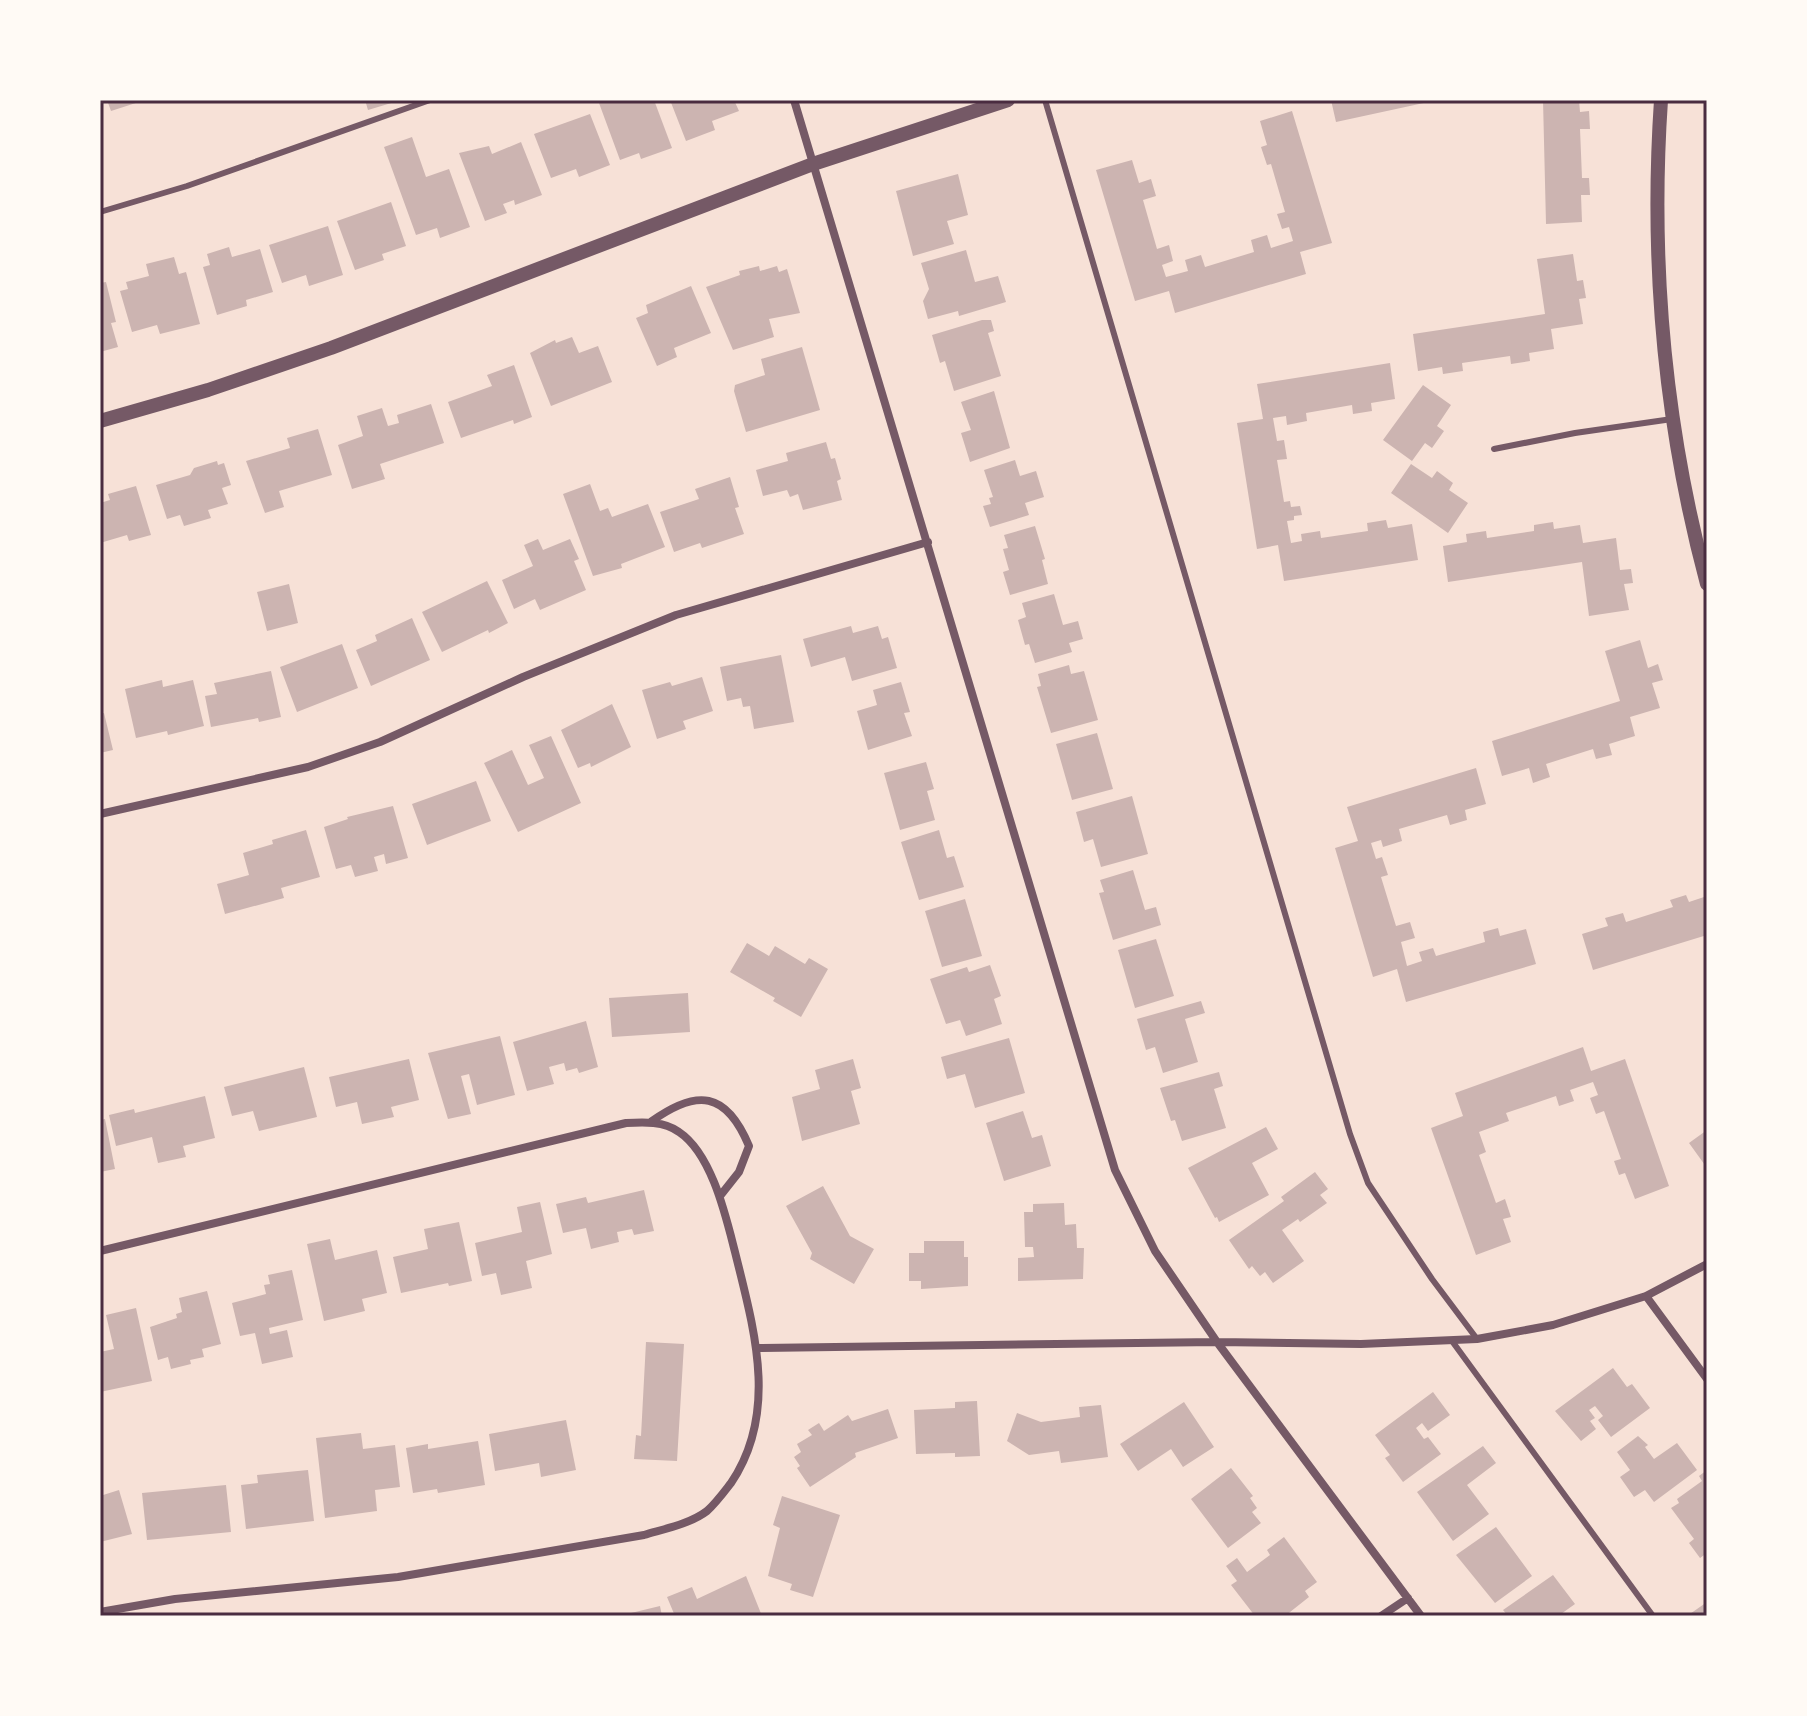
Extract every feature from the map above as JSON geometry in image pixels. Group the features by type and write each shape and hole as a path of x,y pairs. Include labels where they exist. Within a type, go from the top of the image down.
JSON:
{"street":[{"path":"794,100 1115,1170 1155,1251 1217,1342 1421,1616"},
{"path":"100,421 208,390 331,348 813,164 1008,100"},
{"path":"1661,100 1658,236 1661,309 1672,419 1701,534 1707,584"},
{"path":"100,814 308,767 380,742 536,671 676,615 928,542"},
{"path":"652,1121 692,1099 711,1100 729,1112 742,1129 749,1146 739,1172 720,1196"},
{"path":"100,1251 626,1123 652,1121 679,1131 692,1145 720,1196 757,1348 760,1391 756,1431 741,1468 706,1512 674,1526 644,1535 398,1577 175,1599 100,1612"},
{"path":"757,1348 1217,1342 1361,1344 1477,1339 1553,1325 1646,1296 1707,1264"},
{"path":"1646,1296 1707,1379"},
{"path":"1381,1616 1408,1598"}],"lane":[{"path":"100,212 187,186 430,100"},
{"path":"1045,100 1350,1134 1368,1183 1432,1279 1477,1339"},
{"path":"1494,449 1672,419"},
{"path":"1452,1341 1653,1616"}],"building":[{"path":"107,100 142,100 142,101 111,111"},
{"path":"365,100 398,100 398,101 368,110"},
{"path":"607,100 654,100 672,148 641,159 639,153 620,160 599,103"},
{"path":"670,100 734,100 739,111 712,121 715,130 686,141"},
{"path":"1331,100 1433,100 1433,101 1336,122"},
{"path":"1543,100 1579,100 1580,112 1589,111 1590,129 1580,129 1582,178 1589,178 1590,195 1581,195 1582,222 1546,224"},
{"path":"1292,111 1332,243 1300,252 1306,274 1175,313 1169,291 1135,301 1096,170 1132,160 1139,183 1151,179 1156,196 1143,200 1157,249 1169,245 1173,261 1162,265 1166,277 1188,271 1185,260 1201,255 1205,267 1254,252 1251,240 1267,235 1271,248 1293,241 1289,227 1282,229 1277,214 1285,212 1271,164 1267,165 1261,147 1267,145 1260,121"},
{"path":"590,114 610,165 579,177 576,169 551,178 534,134"},
{"path":"412,137 426,177 449,169 470,227 440,238 437,228 416,235 384,147"},
{"path":"521,142 542,195 515,205 514,200 503,204 507,213 485,221 459,153 489,146 492,154"},
{"path":"958,174 968,215 947,221 954,244 913,256 896,191"},
{"path":"391,202 406,246 382,254 384,260 355,270 337,221"},
{"path":"328,226 343,275 309,286 306,275 282,283 269,245"},
{"path":"229,247 232,257 260,249 273,292 246,300 247,306 217,315 203,267 210,265 207,254"},
{"path":"966,250 975,282 998,276 1006,302 959,316 958,311 928,319 923,301 929,289 921,263"},
{"path":"1573,254 1577,281 1583,280 1586,298 1579,299 1583,324 1551,329 1554,349 1529,353 1530,361 1511,364 1510,356 1462,363 1463,371 1443,374 1442,367 1418,371 1413,334 1545,314 1537,259"},
{"path":"174,257 179,274 186,272 200,324 160,334 157,325 132,332 120,291 128,289 126,282 149,276 146,264"},
{"path":"759,266 760,271 777,266 779,272 787,269 800,313 769,319 774,337 733,350 706,287 740,275 739,271"},
{"path":"106,282 116,322 111,323 118,347 100,352 100,283"},
{"path":"691,286 711,333 674,348 677,357 657,366 636,318 648,313 646,305"},
{"path":"991,320 994,331 988,333 1001,376 954,391 945,361 940,363 932,335"},
{"path":"572,337 579,353 598,346 612,382 551,406 530,353 555,340 556,343"},
{"path":"802,347 820,410 746,432 735,385 765,375 761,359"},
{"path":"1390,363 1395,399 1371,403 1372,411 1353,414 1352,405 1306,413 1307,421 1287,425 1286,416 1273,418 1277,441 1284,440 1287,459 1277,460 1284,502 1290,501 1291,507 1300,506 1302,515 1287,521 1291,543 1302,541 1301,534 1320,531 1321,538 1368,531 1367,523 1386,520 1388,528 1412,524 1418,560 1284,581 1278,545 1257,549 1237,423 1263,419 1257,384"},
{"path":"514,365 532,417 514,424 513,420 461,438 448,402 492,386 487,375"},
{"path":"1423,385 1451,405 1437,426 1444,431 1432,448 1425,443 1412,461 1383,440"},
{"path":"994,391 1010,448 970,462 961,433 971,430 961,402"},
{"path":"431,404 444,443 380,464 385,479 352,489 338,445 363,436 357,416 382,408 388,426 399,423 397,415"},
{"path":"318,429 332,475 279,491 284,507 265,513 246,461 290,448 287,438"},
{"path":"826,442 841,479 837,481 842,500 803,510 798,494 790,497 787,490 763,496 756,470 788,461 786,453"},
{"path":"1015,460 1020,476 1036,471 1044,497 1025,503 1029,515 990,527 983,506 991,504 989,498 993,497 984,470"},
{"path":"217,461 218,465 224,463 231,485 222,488 228,504 208,510 211,518 184,526 180,515 167,519 156,485 190,475 194,468"},
{"path":"1411,464 1432,478 1437,471 1453,483 1449,490 1468,503 1448,533 1391,493"},
{"path":"730,477 739,507 735,508 744,534 702,548 700,543 674,552 660,512 699,499 695,489"},
{"path":"590,484 600,511 608,508 612,517 648,504 665,547 621,564 622,568 593,576 563,494"},
{"path":"136,486 151,535 129,541 127,535 100,543 100,503 110,500 108,494"},
{"path":"1553,522 1554,529 1580,525 1583,543 1616,538 1620,570 1631,569 1633,583 1624,584 1629,610 1589,616 1582,562 1448,582 1443,546 1467,542 1466,534 1486,531 1487,538 1534,531 1534,525"},
{"path":"1035,526 1045,559 1042,560 1048,584 1010,595 1003,572 1009,570 1003,549 1008,548 1004,535"},
{"path":"538,539 543,550 570,539 579,559 574,561 586,590 540,610 535,599 514,609 502,580 533,566 524,545"},
{"path":"487,581 508,623 442,652 422,612"},
{"path":"289,584 298,623 267,631 257,592"},
{"path":"1054,594 1063,625 1078,621 1083,639 1069,643 1072,652 1035,663 1029,644 1025,645 1018,620 1026,617 1022,603"},
{"path":"412,618 430,660 371,686 356,650 377,641 375,635"},
{"path":"851,626 853,633 878,626 882,639 888,637 897,668 852,681 845,657 811,667 803,639"},
{"path":"1640,640 1648,668 1658,664 1663,680 1652,683 1660,708 1630,717 1635,736 1609,744 1612,755 1596,759 1593,749 1546,764 1550,777 1533,783 1529,768 1502,776 1492,741 1620,701 1605,651"},
{"path":"342,644 358,688 297,712 280,667"},
{"path":"781,655 794,722 754,729 750,706 743,707 741,698 727,701 720,667"},
{"path":"1069,665 1071,674 1084,671 1098,720 1051,733 1037,687 1041,686 1038,674"},
{"path":"271,671 281,717 211,727 205,696 217,694 214,683"},
{"path":"702,677 713,711 683,721 686,729 657,739 642,690 670,682 672,686"},
{"path":"162,680 163,687 193,680 204,726 168,735 167,731 136,738 125,689"},
{"path":"901,682 910,712 904,713 912,736 868,750 857,711 877,705 873,690"},
{"path":"612,704 631,747 591,767 590,763 578,768 561,730"},
{"path":"104,713 113,750 100,753 100,714"},
{"path":"1097,733 1113,789 1072,800 1056,744"},
{"path":"551,736 581,803 518,832 484,763 512,750 528,785 544,778 529,745"},
{"path":"926,762 934,789 927,791 935,820 900,830 884,773"},
{"path":"1476,768 1486,804 1465,810 1467,820 1450,825 1447,815 1399,829 1402,841 1383,847 1381,840 1371,843 1376,859 1382,857 1388,875 1381,877 1396,926 1410,922 1415,938 1401,942 1407,966 1422,961 1419,952 1433,948 1436,956 1485,942 1483,932 1498,928 1500,936 1526,929 1536,964 1406,1002 1397,969 1373,977 1335,848 1358,841 1347,807"},
{"path":"476,781 491,821 427,845 412,804"},
{"path":"1132,796 1148,854 1101,867 1093,839 1084,842 1076,812"},
{"path":"393,806 408,858 386,864 384,854 374,857 378,871 355,877 351,865 336,869 324,827 347,817"},
{"path":"306,830 320,877 281,888 284,898 225,914 217,884 249,875 243,853"},
{"path":"939,830 947,858 954,856 964,887 919,900 901,842"},
{"path":"1133,870 1145,910 1156,907 1161,925 1113,940 1099,893 1104,892 1100,880"},
{"path":"1686,895 1689,902 1707,896 1707,935 1593,970 1582,934 1608,926 1605,918 1623,913 1626,922 1673,907 1670,900"},
{"path":"965,899 982,956 942,967 925,911"},
{"path":"1156,939 1174,996 1135,1008 1118,950"},
{"path":"747,943 769,956 775,946 805,964 809,958 828,969 801,1017 730,972"},
{"path":"990,965 1001,996 994,999 1002,1024 966,1036 960,1020 946,1024 930,979 967,967 969,972"},
{"path":"688,993 690,1032 612,1037 609,998"},
{"path":"1201,1001 1205,1013 1185,1019 1198,1062 1163,1073 1155,1047 1146,1050 1137,1019"},
{"path":"586,1021 598,1067 579,1073 577,1068 566,1071 564,1063 549,1067 554,1084 527,1091 513,1042"},
{"path":"500,1036 515,1095 477,1105 469,1074 461,1076 471,1114 448,1119 428,1053"},
{"path":"1009,1038 1025,1093 975,1108 965,1074 947,1079 941,1057"},
{"path":"1583,1047 1591,1071 1625,1059 1669,1186 1635,1199 1625,1173 1619,1175 1614,1161 1621,1159 1604,1111 1596,1114 1590,1098 1598,1095 1593,1082 1570,1090 1574,1101 1559,1106 1556,1096 1506,1113 1509,1121 1479,1132 1486,1152 1479,1155 1496,1203 1505,1199 1511,1217 1503,1219 1511,1242 1476,1255 1431,1128 1463,1116 1455,1093"},
{"path":"409,1059 419,1100 391,1107 394,1117 362,1124 357,1102 336,1107 329,1077"},
{"path":"853,1059 861,1088 851,1091 860,1124 802,1141 792,1097 820,1089 815,1070"},
{"path":"304,1067 317,1117 259,1131 253,1111 232,1116 224,1087"},
{"path":"1219,1072 1223,1086 1214,1089 1226,1128 1182,1141 1175,1120 1171,1121 1160,1088"},
{"path":"205,1096 215,1138 183,1146 186,1157 158,1163 152,1137 116,1146 109,1115 134,1109 135,1113"},
{"path":"1023,1111 1032,1138 1042,1135 1051,1166 1004,1181 986,1123"},
{"path":"105,1119 115,1169 100,1172 100,1120"},
{"path":"1266,1127 1278,1149 1252,1163 1269,1195 1219,1222 1188,1168"},
{"path":"1707,1130 1707,1168 1689,1143"},
{"path":"1315,1172 1328,1189 1320,1195 1327,1203 1300,1222 1298,1219 1282,1230 1304,1261 1273,1283 1265,1272 1260,1276 1252,1266 1249,1269 1229,1240 1284,1201 1281,1197"},
{"path":"823,1186 850,1236 874,1249 854,1284 810,1259 812,1253 786,1206"},
{"path":"644,1190 654,1231 634,1235 632,1229 617,1232 619,1242 591,1249 586,1228 563,1233 556,1204 586,1197 588,1203"},
{"path":"540,1202 552,1254 526,1261 532,1288 501,1295 496,1273 482,1276 475,1243 522,1232 517,1207"},
{"path":"1064,1203 1065,1225 1076,1224 1077,1248 1084,1248 1083,1279 1018,1281 1018,1258 1034,1257 1033,1247 1025,1247 1024,1212 1033,1212 1033,1204"},
{"path":"459,1222 472,1281 401,1293 393,1257 428,1249 424,1229"},
{"path":"330,1239 335,1260 377,1250 387,1293 362,1299 365,1311 324,1321 307,1244"},
{"path":"924,1241 964,1241 964,1257 968,1257 968,1286 921,1289 921,1281 909,1281 909,1253 924,1253"},
{"path":"292,1270 303,1320 269,1328 270,1334 287,1330 293,1357 262,1364 255,1333 240,1336 232,1303 266,1294 264,1285 270,1284 268,1275"},
{"path":"207,1291 221,1344 202,1349 204,1357 190,1360 191,1364 171,1369 168,1357 158,1360 150,1327 177,1318 176,1314 182,1312 179,1298"},
{"path":"136,1308 152,1381 100,1392 100,1352 114,1349 106,1315"},
{"path":"646,1342 684,1344 677,1461 634,1459 636,1435 641,1436"},
{"path":"1613,1368 1627,1387 1632,1384 1650,1408 1611,1437 1598,1420 1603,1416 1595,1406 1589,1410 1595,1418 1590,1421 1596,1429 1581,1441 1555,1411"},
{"path":"1433,1392 1450,1415 1428,1431 1422,1423 1416,1428 1424,1439 1428,1437 1441,1454 1403,1482 1385,1458 1390,1455 1375,1435"},
{"path":"977,1401 980,1456 916,1454 914,1410 955,1408 955,1402"},
{"path":"1184,1402 1214,1447 1183,1467 1171,1449 1138,1471 1120,1444"},
{"path":"1101,1405 1108,1457 1061,1463 1059,1451 1029,1455 1007,1441 1017,1413 1041,1422 1080,1417 1079,1407"},
{"path":"888,1409 898,1438 855,1453 856,1457 810,1487 797,1468 800,1466 794,1457 801,1452 797,1444 812,1435 808,1430 819,1423 824,1431 848,1415 852,1421"},
{"path":"566,1420 576,1470 541,1477 539,1463 495,1471 489,1434"},
{"path":"361,1433 363,1449 395,1445 400,1487 375,1490 377,1511 325,1518 316,1438"},
{"path":"1638,1436 1648,1445 1645,1447 1654,1459 1677,1443 1697,1470 1654,1502 1645,1490 1634,1497 1620,1477 1630,1470 1617,1452"},
{"path":"478,1441 485,1485 438,1493 437,1489 413,1493 406,1448 428,1444 428,1449"},
{"path":"1483,1446 1496,1463 1467,1485 1489,1514 1453,1541 1417,1492"},
{"path":"1231,1468 1253,1496 1250,1498 1257,1508 1252,1512 1261,1523 1228,1548 1191,1499"},
{"path":"308,1470 314,1521 246,1529 241,1485 258,1483 257,1475"},
{"path":"1707,1470 1707,1553 1700,1558 1689,1543 1694,1539 1671,1508 1679,1503 1677,1499 1702,1481 1699,1476"},
{"path":"226,1485 231,1532 147,1540 142,1493"},
{"path":"119,1490 132,1534 100,1542 100,1496"},
{"path":"782,1496 840,1515 813,1597 790,1590 792,1584 768,1576 780,1528 773,1525"},
{"path":"1496,1527 1532,1576 1495,1603 1456,1555"},
{"path":"1284,1537 1317,1582 1305,1591 1309,1597 1285,1616 1255,1616 1231,1585 1237,1581 1226,1566 1237,1558 1247,1572 1270,1555 1267,1550"},
{"path":"1553,1575 1575,1604 1561,1614 1563,1616 1508,1616 1503,1610"},
{"path":"746,1576 762,1616 675,1616 667,1597 692,1587 697,1599"},
{"path":"1707,1602 1707,1616 1687,1616"},
{"path":"660,1606 662,1616 632,1616 631,1613"}]}
